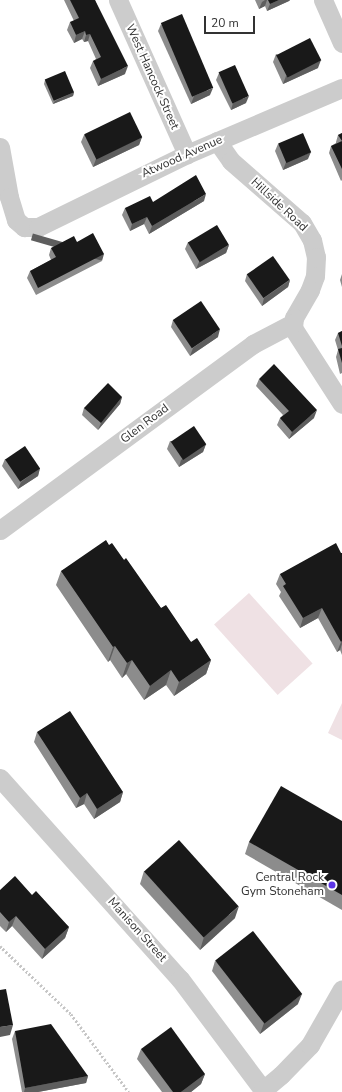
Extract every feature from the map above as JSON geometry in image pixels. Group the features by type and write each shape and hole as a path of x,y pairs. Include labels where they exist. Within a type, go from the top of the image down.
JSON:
{"street":[{"name":"West Hancock Street","path":"118,0 187,154"},
{"path":"323,0 342,43"},
{"name":"Atwood Avenue","path":"0,147 14,217 24,227 43,226 187,154 342,88"},
{"name":"Hillside Road","path":"217,141 231,161 302,223 312,240 316,257 314,276 310,290 292,323"},
{"path":"292,323 295,332 342,404"},
{"name":"Glen Road","path":"0,530 252,344 292,323"},
{"name":"Manison Street","path":"0,778 180,979 263,1090 282,1076 310,1045 342,989"}],"path":[{"path":"0,946 71,1014 128,1092"}],"shaded area":[{"path":"249,593 313,664 278,695 214,624"},
{"path":"342,703 342,740 328,733"}],"building":[{"path":"70,0 95,0 128,66 101,79 93,61 101,57 90,34 86,35 85,31 76,35 70,22 79,18"},
{"path":"268,0 279,0 270,4"},
{"path":"182,14 213,88 192,97 161,23"},
{"path":"310,38 321,60 287,78 276,55"},
{"path":"235,65 249,96 232,103 219,72"},
{"path":"65,71 74,92 54,101 45,80"},
{"path":"130,112 142,137 96,160 84,134"},
{"path":"303,133 311,152 286,163 278,144"},
{"path":"342,133 342,141 338,135"},
{"path":"342,141 342,169 331,146"},
{"path":"196,175 206,194 152,226 147,217 132,224 125,208 150,196 153,202"},
{"path":"217,225 229,245 200,262 188,243"},
{"path":"93,233 104,254 38,288 30,271 56,257 51,248 74,236 77,242"},
{"path":"273,256 290,280 263,298 247,274"},
{"path":"201,301 220,329 192,348 173,320"},
{"path":"342,331 342,346 338,333"},
{"path":"342,348 342,363 338,349"},
{"path":"274,364 317,410 292,432 280,418 289,411 259,379"},
{"path":"108,383 122,397 101,423 84,408"},
{"path":"194,426 206,444 183,460 171,442"},
{"path":"25,446 40,468 20,482 5,459"},
{"path":"106,540 109,545 112,543 124,560 126,558 161,608 166,605 191,642 197,638 211,660 179,682 171,670 150,686 132,660 127,663 115,646 113,647 61,571"},
{"path":"336,543 342,553 341,642 322,608 303,618 283,586 286,584 280,574"},
{"path":"70,711 123,792 97,809 87,793 80,798 37,732"},
{"path":"281,786 342,821 342,895 249,842"},
{"path":"179,840 239,906 204,938 144,871"},
{"path":"15,876 32,895 36,891 69,927 45,949 16,916 9,922 0,912 0,890"},
{"path":"253,931 302,994 264,1024 215,961"},
{"path":"6,989 13,1025 0,1027 0,990"},
{"path":"51,1024 88,1076 25,1088 15,1031"},
{"path":"171,1027 205,1074 181,1092 173,1092 141,1049"}],"place":[{"name":"Central Rock Gym Stoneham","path":"332,885"}]}
